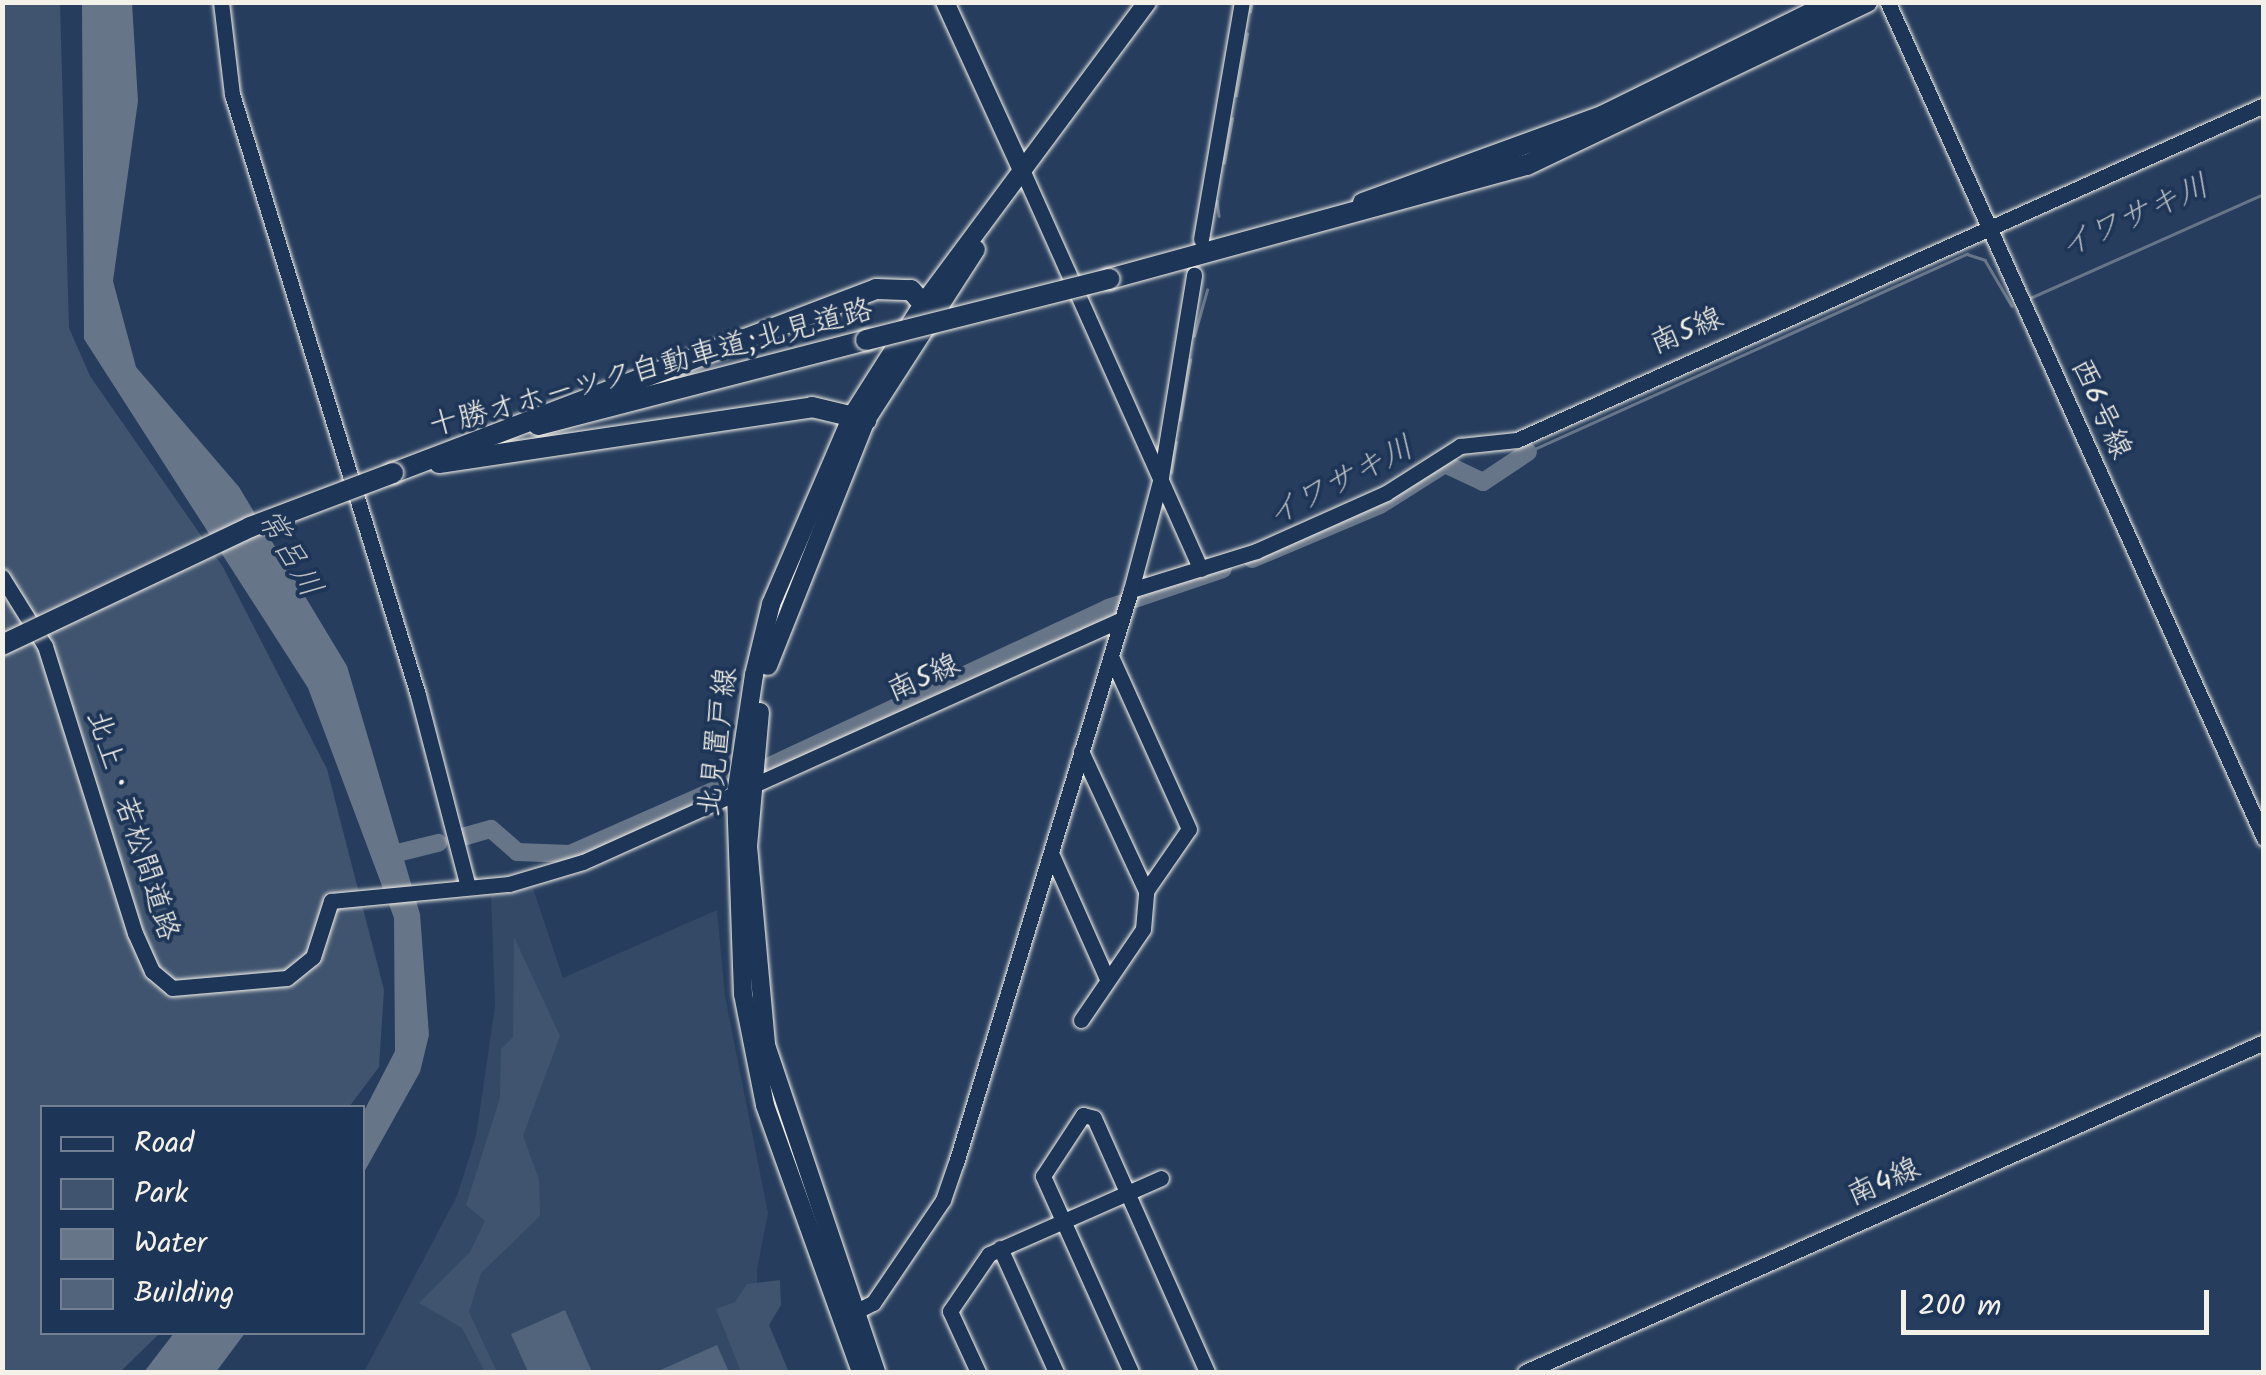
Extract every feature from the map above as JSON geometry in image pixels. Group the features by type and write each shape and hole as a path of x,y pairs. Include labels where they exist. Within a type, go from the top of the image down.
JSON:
{"highway":[{"name":"十勝オホーツク自動車道;北見道路","path":"1166,264 1602,116 1834,2"},
{"name":"十勝オホーツク自動車道;北見道路","path":"2,645 250,526 393,473 866,340 1166,264 1527,165 1867,2"},
{"path":"393,473 876,289 912,290 928,309"},
{"path":"393,473 812,407 860,417"}],"main road":[{"path":"945,2 1023,172"},
{"name":"北見置戸線","path":"860,1372 766,1045 751,928 744,791 784,607 860,417 928,309 1147,2"},
{"name":"北見置戸線","path":"847,1316 876,1372"}],"street":[{"path":"221,2 232,94 418,695 462,888"},
{"path":"1201,239 1242,2"},
{"name":"西6号線","path":"1888,2 2264,838"},
{"name":"南5線","path":"744,791 1126,603 1386,493 1448,451 1518,440 2264,105"},
{"path":"1023,172 1201,570"},
{"path":"847,1316 873,1303 944,1200 1111,656 1161,477 1194,275"},
{"name":"北上・若松間道路","path":"2,577 44,646 152,971 172,988 287,978 314,956 323,912 346,895 462,888 583,862 744,791"},
{"path":"1111,656 1189,829 1146,891"},
{"path":"1081,751 1146,891 1144,929 1081,1020"},
{"path":"1051,852 1108,979"},
{"name":"南4線","path":"1526,1372 2264,1042"},
{"path":"1131,1372 1043,1171 1083,1115 1094,1118 1207,1372"},
{"path":"978,1372 950,1312 1000,1248 1161,1178"},
{"path":"1000,1248 1056,1372"}],"shaded area":[{"path":"533,888 563,978 717,910 725,996 768,1213 757,1269 757,1372 364,1372 457,1196 476,1136 495,1006 491,895"}],"green space":[{"path":"60,2 69,328 90,376 223,567 327,769 384,990 379,1067 350,1105 40,1105 40,1335 158,1335 120,1372 3,1372 2,3"},
{"path":"514,937 560,1036 523,1136 539,1179 540,1216 481,1273 469,1312 497,1372 485,1372 462,1328 419,1303 470,1252 485,1221 466,1205 500,1098 501,1049 513,1037"},
{"path":"780,1280 781,1305 769,1325 788,1370 809,1372 741,1372 716,1309 735,1302 747,1284"}],"water":[{"path":"82,3 132,3 138,101 113,281 136,367 239,487 347,666 420,914 429,1035 420,1072 365,1170 365,1109 395,1051 394,918 308,688 84,339"},
{"path":"172,1335 244,1335 216,1372 144,1372"}],"building":[{"path":"565,1310 592,1372 528,1372 511,1334"},
{"path":"717,1345 729,1372 656,1372"}],"waterway":[{"path":"1250,12 1252,2"},
{"path":"1236,96 1247,34"},
{"path":"1224,163 1232,119"},
{"name":"イワサキ川","path":"2030,298 2264,194"},
{"path":"1217,201 1219,216"},
{"name":"イワサキ川","path":"1528,452 1967,254 1985,260 2012,306"},
{"path":"1194,336 1207,290"},
{"path":"1180,420 1190,360"},
{"path":"1171,473 1176,442"},
{"path":"1252,559 1380,505 1445,464 1483,482 1528,452"},
{"name":"イワサキ川","path":"772,765 1108,608 1223,569"},
{"name":"イワサキ川","path":"466,836 491,829 517,852 570,854 724,786"},
{"name":"イワサキ川","path":"385,856 438,843"}],"water label":[{"name":"常呂川","path":"288,554"}]}
